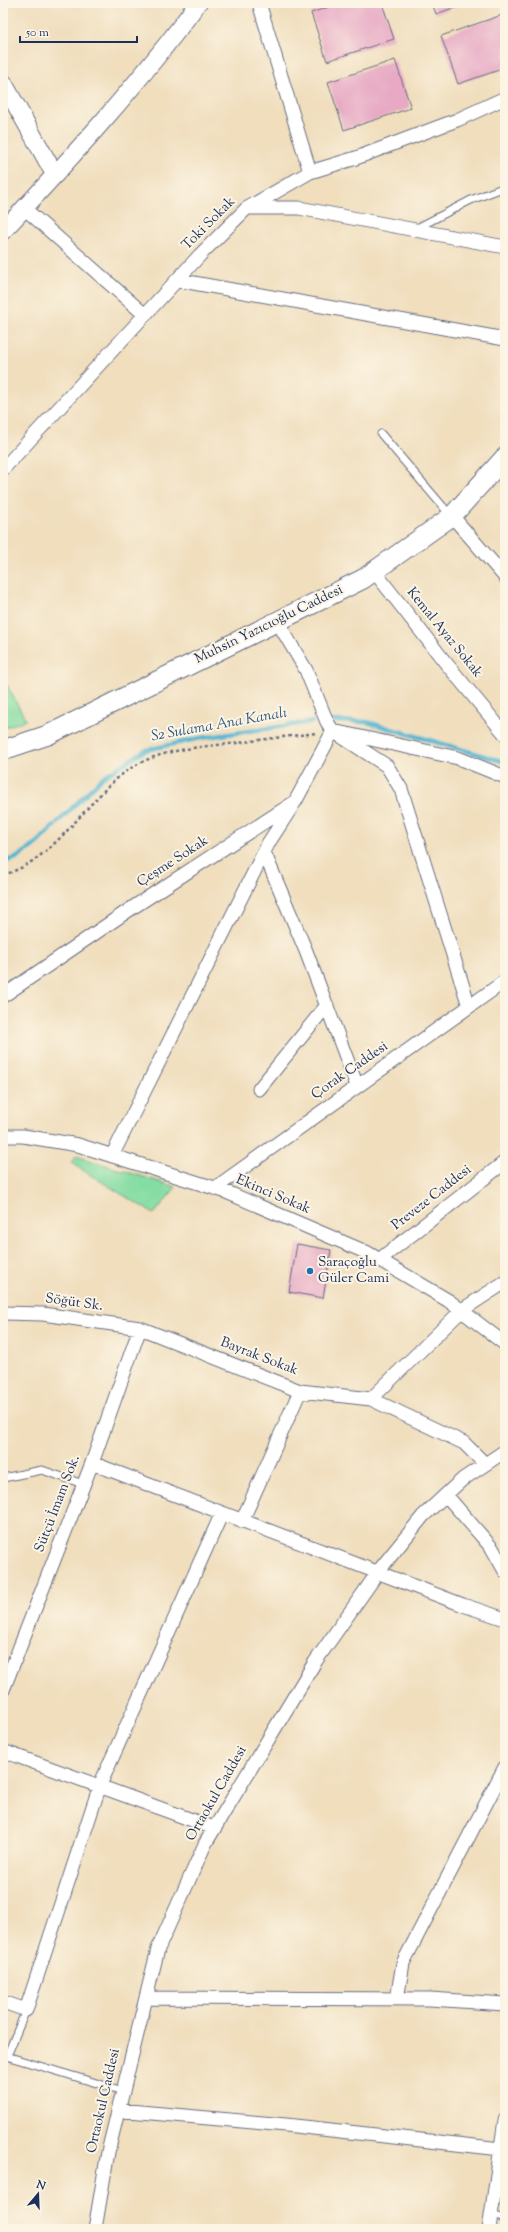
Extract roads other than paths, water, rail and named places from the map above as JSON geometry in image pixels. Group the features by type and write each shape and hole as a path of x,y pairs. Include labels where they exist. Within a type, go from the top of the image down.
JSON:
{"main road":[{"name":"Muhsin Yazıcıoğlu Caddesi","path":"3,750 48,734 364,578 452,516 505,457"}],"street":[{"path":"3,230 55,175 172,39 198,3"},
{"path":"259,3 310,172"},
{"path":"3,82 55,175"},
{"name":"Toki Sokak","path":"3,469 177,280 246,208 310,172 356,158 457,120 505,98"},
{"path":"24,208 145,315"},
{"path":"246,208 299,208 505,247"},
{"path":"177,280 505,339"},
{"path":"452,516 505,577"},
{"name":"Kemal Ayaz Sokak","path":"374,571 445,662 505,734"},
{"path":"277,621 306,670 318,703 333,732 387,766 401,789 469,1006"},
{"path":"333,732 458,758 505,777"},
{"name":"Çeşme Sokak","path":"3,996 138,904 295,802 333,732"},
{"path":"112,1156 264,852 295,802"},
{"path":"264,852 327,1005 358,1086"},
{"name":"Çorak Caddesi","path":"214,1188 505,981"},
{"path":"259,1089 327,1005"},
{"name":"Ekinci Sokak","path":"3,1136 23,1136 78,1145 214,1188 379,1260 449,1300 505,1344"},
{"name":"Preveze Caddesi","path":"379,1260 505,1162"},
{"path":"371,1399 462,1310 505,1282"},
{"name":"Söğüt Sk.","path":"3,1313 43,1314 140,1328"},
{"name":"Bayrak Sokak","path":"140,1328 300,1390 371,1399 464,1443 485,1464"},
{"name":"Sütçü İmam Sok.","path":"3,1690 92,1463 140,1328"},
{"path":"242,1521 300,1390"},
{"name":"Ortaokul Caddesi","path":"95,2229 108,2152 158,1949 205,1844 315,1662 378,1573 423,1516 463,1478 505,1451"},
{"path":"92,1463 378,1573 505,1619"},
{"path":"446,1495 492,1548 505,1570"},
{"path":"3,2002 26,2010 100,1785 222,1513"},
{"path":"3,1750 214,1828"},
{"path":"397,1998 403,1963 505,1767"},
{"path":"146,1998 397,1998 505,2004"},
{"path":"118,2110 286,2125 501,2149"},
{"path":"489,2229 505,2120"}],"lane":[{"path":"415,230 471,200 505,187"},
{"path":"381,434 452,516"},
{"path":"3,1478 42,1470 83,1484"},
{"path":"26,2010 5,2056 123,2091"},
{"path":"492,2215 505,2218"}],"waterway":[{"name":"S2 Sulama Ana Kanalı","path":"334,721 367,722 505,762"},
{"name":"S2 Sulama Ana Kanalı","path":"3,862 16,858 35,845 103,777 146,750 201,738 312,722"}],"place":[{"name":"Saraçoğlu Güler Cami","path":"310,1271"}]}
